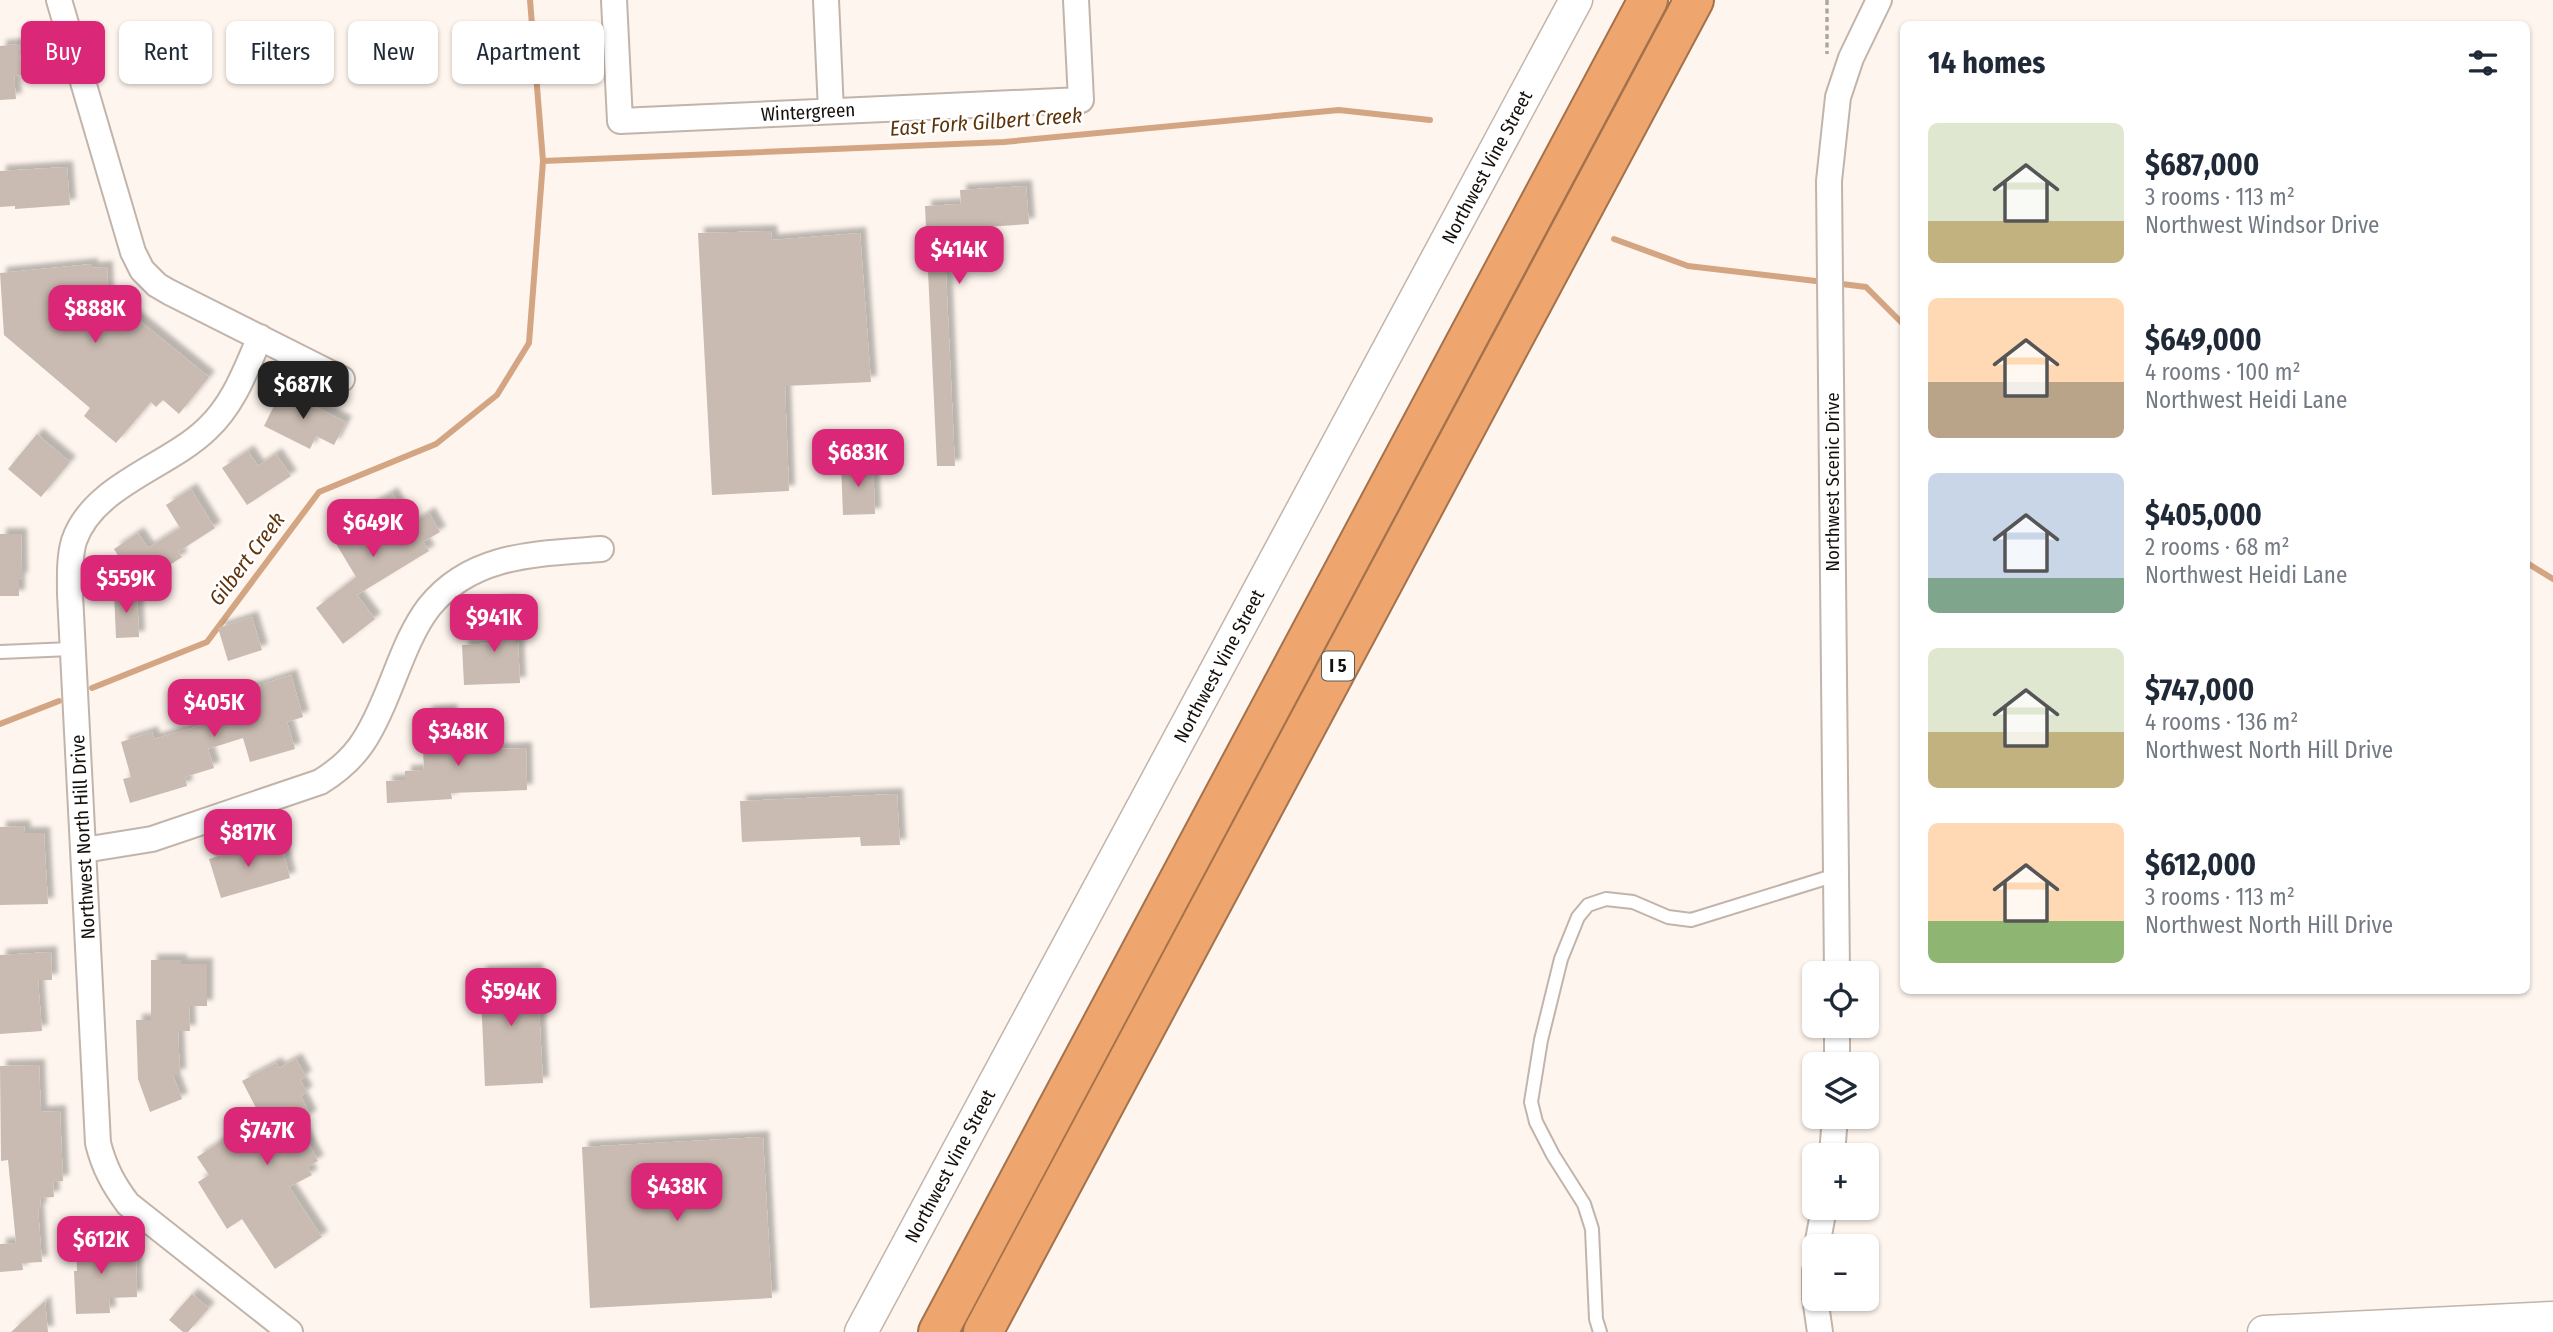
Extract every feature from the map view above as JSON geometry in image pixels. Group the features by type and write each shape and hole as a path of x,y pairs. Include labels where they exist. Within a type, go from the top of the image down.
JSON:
{"highway":[{"name":"I 5","path":"938,1332 1648,0"},
{"name":"I 5","path":"983,1332 1694,0"}],"street":[{"path":"59,0 120,212 142,270 157,285 342,379"},
{"name":"Wintergreen","path":"614,0 620,121 1081,100 1076,0"},
{"path":"825,0 831,111"},
{"name":"Northwest Vine Street","path":"861,1332 1576,0"},
{"name":"Northwest Scenic Drive","path":"1837,961 1829,181 1838,97 1851,58 1879,0"},
{"name":"Northwest North Hill Drive","path":"260,337 237,390 206,431 104,499 85,519 74,541 70,561 71,649 98,1143 105,1169 128,1204 290,1332"},
{"path":"84,850 152,839 320,782 342,769 358,750 374,723 414,633 429,607 448,588 467,573 491,563 525,555 601,549"},
{"path":"1817,1311 1820,1332"},
{"path":"2264,1332 2553,1318"}],"lane":[{"path":"0,652 71,649"},
{"path":"1600,1332 1596,1318 1592,1229 1584,1204 1536,1122 1531,1102 1541,1040 1561,959 1578,917 1588,905 1606,899 1633,902 1668,917 1691,920 1836,875"}],"building":[{"path":"19,44 21,75 14,76 16,99 0,100 0,46"},
{"path":"67,167 70,205 15,209 15,206 0,207 0,171"},
{"path":"1026,186 1029,224 944,230 955,466 937,466 925,206 961,204 960,190"},
{"path":"771,231 772,240 860,233 871,382 785,386 789,491 712,495 698,233"},
{"path":"92,264 92,268 107,267 108,295 209,377 179,414 163,400 156,407 151,402 116,443 84,416 90,408 4,335 0,273"},
{"path":"282,390 346,422 334,445 316,436 310,449 264,426"},
{"path":"37,434 70,462 41,497 8,469"},
{"path":"248,451 258,466 276,454 291,476 247,505 222,468"},
{"path":"873,462 875,514 843,515 841,464"},
{"path":"191,489 215,528 178,552 182,557 137,586 114,549 138,533 148,548 180,528 166,505"},
{"path":"392,493 410,525 429,513 440,532 423,542 429,551 357,595 375,619 343,644 316,608 356,577 329,532"},
{"path":"0,534 21,534 22,578 19,579 19,596 0,596"},
{"path":"137,592 139,637 116,638 114,593"},
{"path":"512,601 520,683 464,685 462,645 498,643 495,602"},
{"path":"252,617 262,650 228,661 218,628"},
{"path":"291,675 303,717 287,722 295,749 250,762 243,738 208,749 214,768 185,777 187,786 130,803 123,779 131,777 121,742 152,732 154,739 216,721 210,701"},
{"path":"451,710 453,751 526,748 527,790 451,793 452,799 387,803 386,781 405,780 405,771 424,770 422,729 427,729 426,712"},
{"path":"897,794 900,845 861,846 860,837 742,842 740,801"},
{"path":"24,826 25,833 44,833 48,904 0,905 0,827"},
{"path":"264,842 267,853 283,850 290,878 221,898 209,859"},
{"path":"51,952 52,980 38,980 42,1031 0,1034 0,955"},
{"path":"151,960 181,960 181,964 207,964 207,1006 189,1006 190,1031 178,1031 180,1075 173,1075 182,1099 150,1112 138,1079 136,1020 151,1020"},
{"path":"537,969 543,1083 485,1086 480,972"},
{"path":"296,1059 306,1077 300,1080 307,1092 301,1096 311,1116 298,1123 318,1161 307,1167 312,1175 289,1187 322,1237 275,1269 242,1219 227,1229 198,1182 209,1175 197,1157 225,1139 228,1143 264,1123 242,1081 276,1063 279,1068"},
{"path":"39,1065 41,1112 60,1111 63,1181 53,1182 54,1197 40,1198 41,1209 38,1209 42,1262 22,1263 23,1270 0,1272 0,1244 16,1243 8,1160 1,1161 0,1066"},
{"path":"763,1137 772,1298 590,1308 582,1147"},
{"path":"101,1233 102,1252 111,1252 111,1259 136,1259 137,1297 109,1298 110,1313 76,1314 76,1234"},
{"path":"192,1294 209,1308 188,1332 183,1332 169,1320"},
{"path":"45,1301 48,1332 11,1332"}],"waterway":[{"name":"Gilbert Creek","path":"92,688 207,642 319,492 436,444 497,395 529,343 543,161 530,0"},
{"name":"East Fork Gilbert Creek","path":"543,161 1004,142 1339,110 1430,120"},
{"name":"East Fork Gilbert Creek","path":"1614,239 1688,266 1824,282"},
{"name":"East Fork Gilbert Creek","path":"1834,283 1866,287 1900,321"},
{"name":"East Fork Gilbert Creek","path":"2530,565 2553,579"},
{"name":"Gilbert Creek","path":"0,724 59,701"}]}
